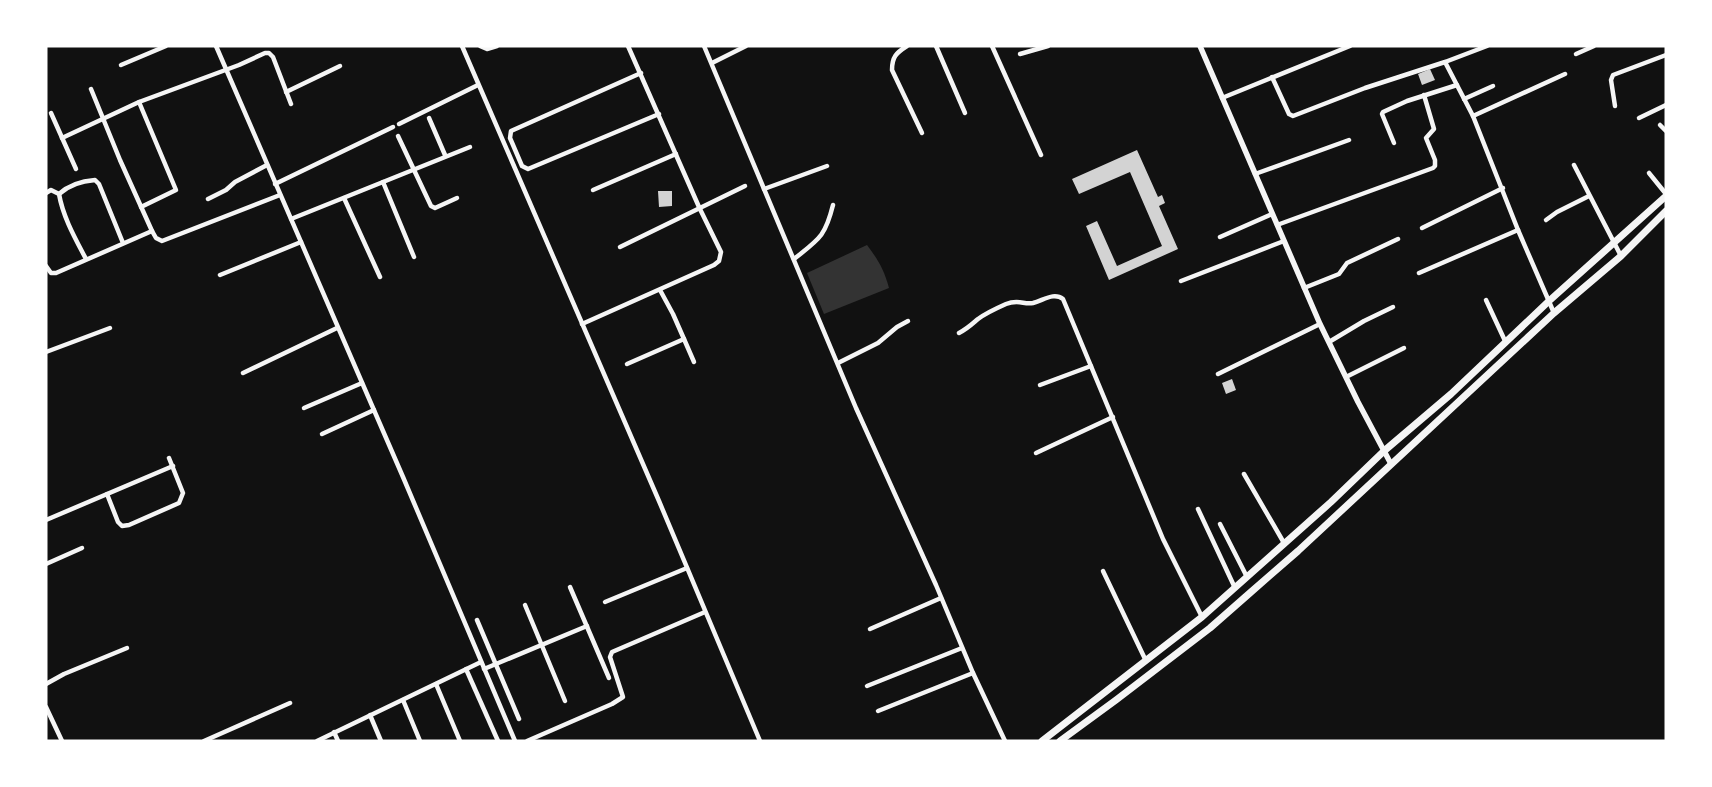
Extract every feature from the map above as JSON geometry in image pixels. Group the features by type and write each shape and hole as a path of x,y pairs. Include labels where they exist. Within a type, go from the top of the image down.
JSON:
{"main road":[{"path":"1042,741 1202,618 1331,502 1384,451 1451,394 1549,301 1666,195"},
{"path":"1060,741 1210,628 1298,551 1554,313 1621,256 1664,216"},
{"path":"1136,669 1143,679"}],"street":[{"path":"121,65 166,46"},
{"path":"216,46 515,741"},
{"path":"462,46 760,741"},
{"path":"480,46 487,49 497,46"},
{"path":"582,324 714,264 718,261 721,252 699,207 628,46"},
{"path":"704,46 856,408 973,674 1005,741"},
{"path":"712,63 746,46"},
{"path":"907,46 896,54 892,60 892,70 922,133"},
{"path":"936,46 966,113"},
{"path":"992,46 1041,154"},
{"path":"1020,54 1048,46"},
{"path":"1200,46 1320,324 1391,464"},
{"path":"1222,98 1350,46"},
{"path":"1272,77 1289,114 1293,116 1365,88 1487,46"},
{"path":"1576,54 1594,46"},
{"path":"62,138 139,102 226,70 265,53 269,53 272,58 291,104"},
{"path":"1615,106 1611,80 1613,75 1666,55"},
{"path":"1445,62 1473,116 1518,230 1554,313"},
{"path":"286,92 340,66"},
{"path":"640,73 512,131 509,135 522,166 528,169 659,114"},
{"path":"1473,116 1564,74"},
{"path":"399,124 478,85"},
{"path":"1394,143 1382,114 1383,112 1407,101 1457,85"},
{"path":"1464,99 1493,86"},
{"path":"91,89 152,231 156,238 162,242 280,195"},
{"path":"1277,225 1434,168 1435,160 1426,138 1434,129 1424,96"},
{"path":"139,102 176,190 141,207"},
{"path":"1638,118 1666,105"},
{"path":"51,113 76,168"},
{"path":"429,118 445,155"},
{"path":"1660,125 1666,131"},
{"path":"275,184 394,126"},
{"path":"398,136 432,208 457,198"},
{"path":"1254,174 1349,140"},
{"path":"291,220 470,146"},
{"path":"593,190 676,154"},
{"path":"208,199 267,165"},
{"path":"1574,165 1621,256"},
{"path":"764,189 827,166"},
{"path":"1649,173 1666,195"},
{"path":"58,194 81,181 95,180 99,184 123,243"},
{"path":"383,182 414,257"},
{"path":"620,247 745,186"},
{"path":"1422,228 1503,188"},
{"path":"46,192 51,190 58,194 60,204 86,259"},
{"path":"1546,220 1557,212 1589,196"},
{"path":"344,198 380,277"},
{"path":"794,259 811,246 825,231 833,205"},
{"path":"1220,237 1272,214"},
{"path":"1419,273 1518,230"},
{"path":"46,266 49,274 56,273 152,231"},
{"path":"1304,288 1339,274 1347,263 1398,239"},
{"path":"1181,281 1284,241"},
{"path":"220,275 301,242"},
{"path":"660,290 673,314 694,362"},
{"path":"958,333 968,329 985,315 1012,302 1021,301 1030,304 1058,296 1063,299 1163,539 1202,618"},
{"path":"1486,300 1506,343"},
{"path":"1329,342 1364,321 1393,307"},
{"path":"838,363 878,343 896,327 908,322"},
{"path":"1218,374 1320,324"},
{"path":"46,352 110,328"},
{"path":"243,373 337,328"},
{"path":"627,364 684,339"},
{"path":"1346,377 1404,348"},
{"path":"1040,385 1092,366"},
{"path":"304,408 362,383"},
{"path":"322,434 374,410"},
{"path":"1036,453 1113,417"},
{"path":"107,494 118,522 122,526 173,507 179,503 183,493 169,458"},
{"path":"46,520 173,466"},
{"path":"1244,474 1284,543"},
{"path":"1198,509 1235,588"},
{"path":"1220,524 1247,576"},
{"path":"46,564 82,548"},
{"path":"605,602 687,568"},
{"path":"1103,571 1146,661"},
{"path":"570,587 609,678"},
{"path":"870,629 941,598"},
{"path":"525,605 540,645 565,701"},
{"path":"527,741 623,698 610,657 613,650 704,612"},
{"path":"477,620 519,719"},
{"path":"484,669 587,626"},
{"path":"46,684 64,674 128,648"},
{"path":"867,686 962,648"},
{"path":"317,741 481,662"},
{"path":"466,670 498,741"},
{"path":"878,710 973,674"},
{"path":"436,684 460,741"},
{"path":"403,700 420,741"},
{"path":"204,741 290,703"},
{"path":"46,708 62,741"},
{"path":"370,715 381,741"},
{"path":"334,732 338,741"}],"shaded area":[{"path":"867,245 881,266 889,288 824,314 807,273"}],"building":[{"path":"1430,69 1435,80 1422,85 1418,74"},
{"path":"1137,150 1158,197 1162,195 1165,203 1159,206 1178,249 1109,280 1086,226 1097,221 1117,266 1162,246 1130,172 1079,194 1072,179"},
{"path":"658,191 672,191 672,206 659,207"},
{"path":"1232,379 1236,390 1226,394 1222,383"}]}
